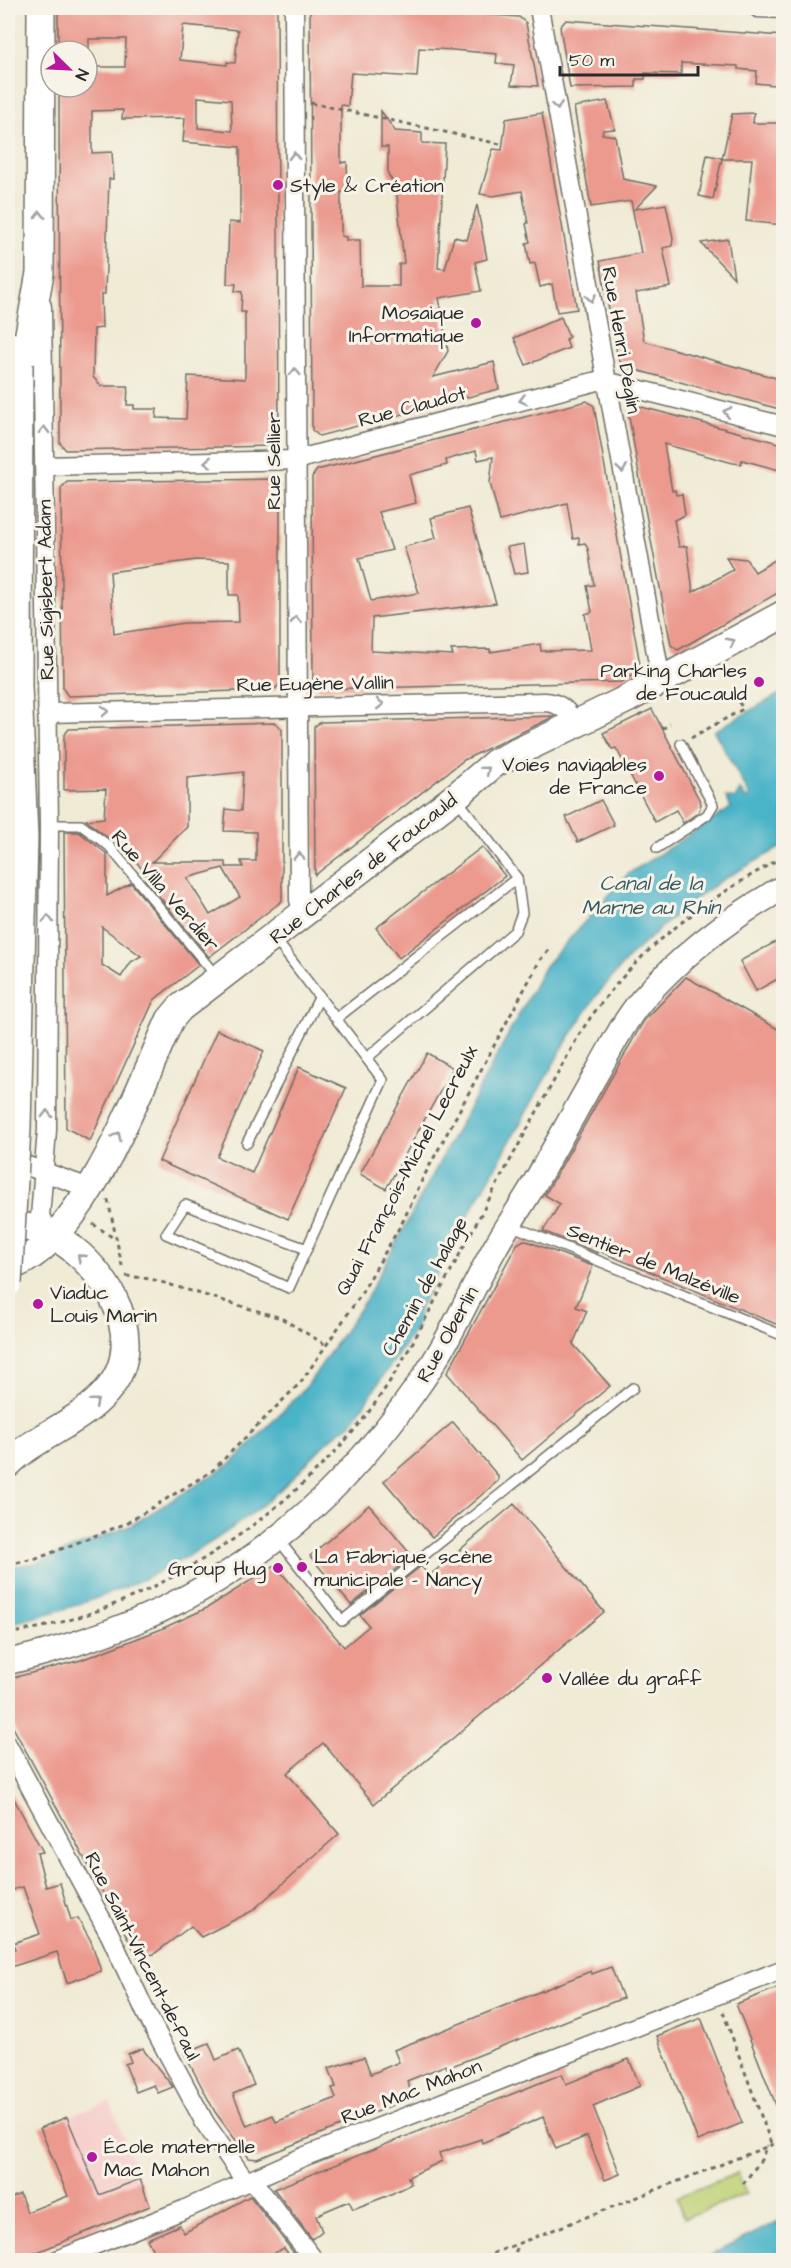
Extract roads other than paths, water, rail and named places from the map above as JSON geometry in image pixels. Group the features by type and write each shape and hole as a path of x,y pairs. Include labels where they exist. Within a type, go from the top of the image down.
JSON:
{"main road":[{"name":"Rue Sigisbert Adam","path":"40,273 41,8"},
{"path":"8,1283 17,1128 24,838 18,686 13,354 25,356 40,273"},
{"name":"Rue Charles de Foucauld","path":"8,1267 34,1257 54,1238 89,1188 114,1143 170,1020 180,1008 455,797 495,763 661,680 783,614"},
{"path":"8,1227 28,1226 54,1238 98,1272 107,1284 122,1320 124,1336 119,1370 107,1391 48,1437 8,1464"}],"street":[{"name":"Rue Sellier","path":"294,8 297,706 299,900 303,914"},
{"name":"Rue Henri Déglin","path":"539,8 661,680"},
{"path":"758,8 783,9"},
{"name":"Rue Sigisbert Adam","path":"40,273 45,348 44,466 49,825 47,1131 40,1217 54,1238"},
{"name":"Rue Claudot","path":"44,466 295,460 600,380 783,426"},
{"name":"Rue Eugène Vallin","path":"47,713 555,702 566,710 576,723"},
{"name":"Rue Oberlin","path":"8,1662 67,1646 159,1611 226,1575 278,1539 330,1495 378,1440 414,1393 615,1039 640,1002 694,949 759,901 783,887"},
{"path":"8,1160 89,1188"},
{"name":"Rue Saint-Vincent-de-Paul","path":"8,1746 110,1935 147,2015 205,2123 314,2260"},
{"name":"Rue Mac Mahon","path":"57,2260 303,2157 718,1997 783,1969"}],"lane":[{"path":"657,848 707,815 713,805 681,744"},
{"path":"367,1058 514,931 522,913 517,878 455,797"},
{"name":"Rue Villa Verdier","path":"49,825 81,825 109,846 218,979"},
{"path":"337,1018 517,878"},
{"path":"273,937 383,1080 307,1249 289,1288 166,1234 185,1205 307,1249"},
{"path":"247,1143 320,996"},
{"name":"Sentier de Malzéville","path":"510,1225 783,1336"},
{"path":"278,1539 342,1621 633,1388"}],"water":[{"name":"Canal de la Marne au Rhin","path":"783,692 783,846 722,880 684,907 631,955 597,995 563,1047 471,1211 420,1307 416,1328 350,1425 326,1443 288,1483 262,1506 199,1550 169,1567 106,1594 74,1606 8,1624 8,1567 36,1563 130,1526 231,1464 307,1386 366,1299 545,966 628,874 731,808 726,797 735,799 740,790 746,799 748,798 749,794 714,731"},
{"path":"783,2219 783,2260 700,2260"}],"place":[{"name":"Style & Création","path":"278,185"},
{"name":"Mosaique Informatique","path":"476,323"},
{"name":"Parking Charles de Foucauld","path":"759,682"},
{"name":"Voies navigables de France","path":"659,776"},
{"name":"Viaduc Louis Marin","path":"38,1304"},
{"name":"La Fabrique, scène municipale - Nancy","path":"302,1567"},
{"name":"Group Hug","path":"278,1568"},
{"name":"Vallée du graff","path":"547,1678"},
{"name":"École maternelle Mac Mahon","path":"92,2157"}]}
